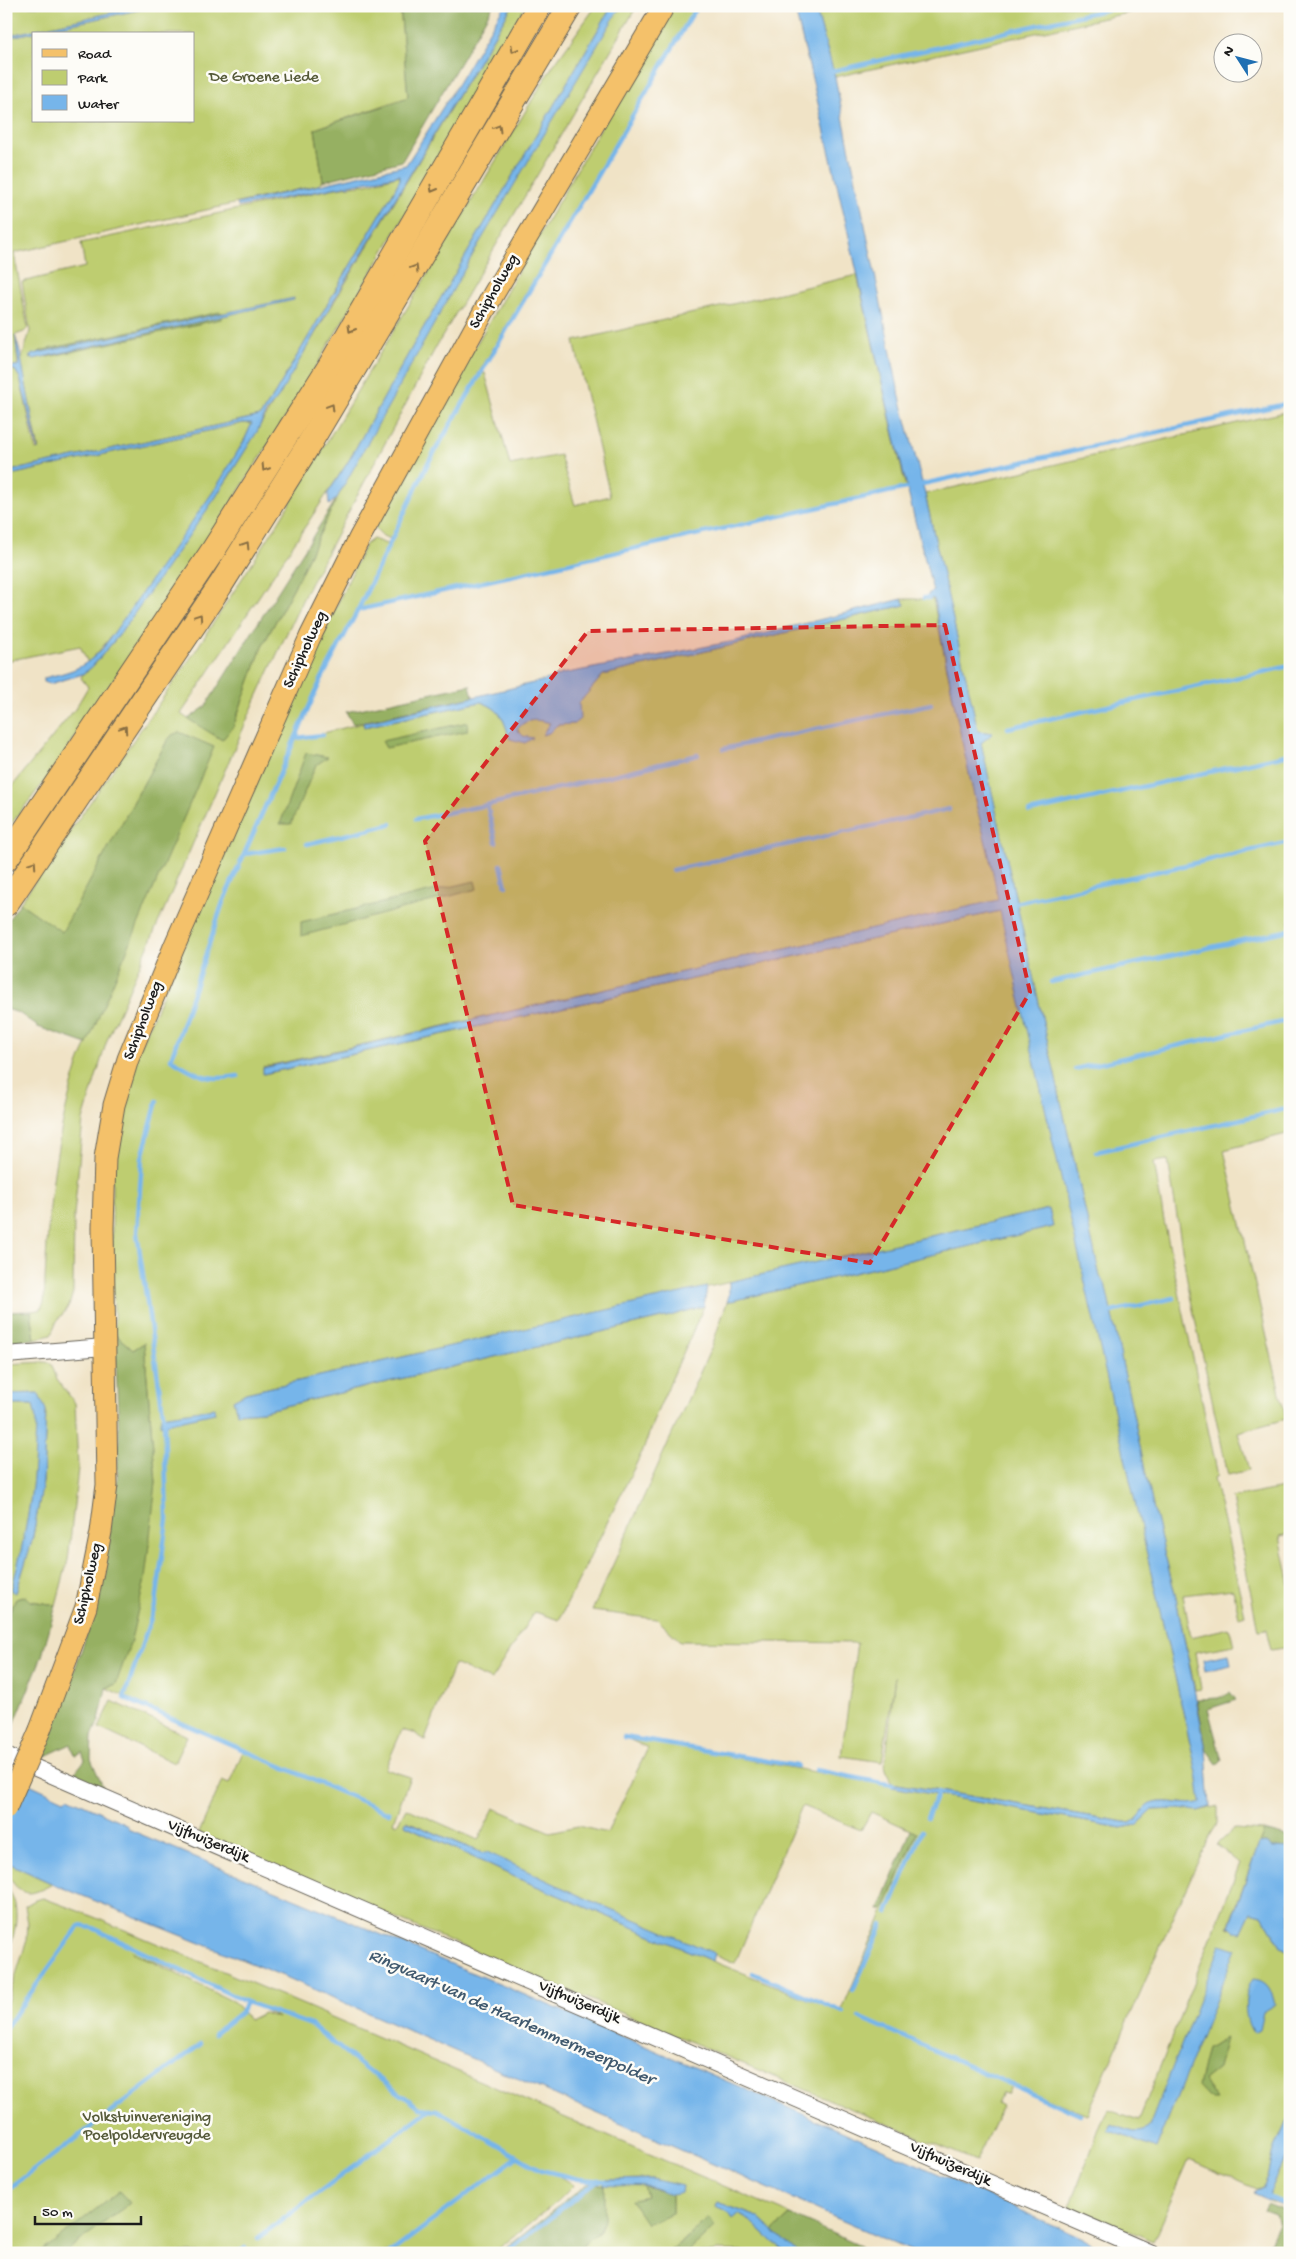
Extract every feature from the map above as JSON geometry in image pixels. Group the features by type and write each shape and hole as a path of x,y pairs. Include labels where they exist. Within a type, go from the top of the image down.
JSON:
{"highway":[{"path":"6,860 214,549 330,366 539,6"},
{"path":"6,904 220,586 304,453 570,6"}],"main road":[{"name":"Schipholweg","path":"6,1808 40,1730 86,1607 101,1532 107,1485 108,1426 104,1347 103,1228 106,1158 114,1105 128,1059 147,1008 310,637 360,537 494,293 664,6"}],"street":[{"path":"6,1355 104,1347"},
{"name":"Vijfhuizerdijk","path":"6,1755 1151,2253"}],"highlighted area":[{"path":"945,625 1030,992 870,1263 513,1205 425,841 588,631"}],"green space":[{"path":"6,6 141,6 6,36"},
{"name":"De Groene Liede","path":"157,6 400,6 408,97 315,129 323,181 318,185 14,253 28,328 24,332 15,335 18,365 6,368 6,38 32,32 32,122 195,122 195,32 34,32"},
{"path":"400,6 493,6 402,161 323,181 315,129 408,97"},
{"path":"512,6 525,6 505,40 507,42 292,407 211,535 49,776 6,830 6,794 75,709 88,687 81,678 83,674 92,667 120,634 229,477"},
{"path":"596,6 612,6 415,342 348,462 181,714 188,719 233,727 262,647 296,583 337,498 424,339 524,165 621,6 637,6 436,347 306,592 257,697 107,1040 83,1120 74,1215 73,1292 69,1306 57,1321 51,1335 35,1339 31,1311 40,1310 44,1302 53,1184 65,1113 77,1069 87,1044 167,741 62,933 20,903 194,653 278,523 552,67"},
{"path":"671,6 696,6 478,374 485,373 510,465 560,455 575,505 610,496 574,341 857,275 906,488 358,610 316,693 296,740 363,723 364,727 481,702 498,712 510,739 523,736 517,729 520,725 532,720 550,723 543,734 549,733 557,725 574,724 579,703 603,675 905,605 902,599 933,599 964,753 999,900 764,954 741,957 735,960 263,1067 264,1074 1001,911 1197,1773 1202,1803 1154,1803 1148,1806 1131,1823 891,1783 885,1766 895,1676 882,1762 841,1756 857,1643 680,1641 657,1619 592,1611 712,1346 727,1302 1053,1227 1049,1209 246,1393 233,1400 237,1413 263,1411 670,1316 704,1306 654,1419 644,1448 559,1620 534,1612 491,1680 454,1664 425,1740 416,1734 402,1730 385,1769 410,1777 393,1822 397,1824 406,1808 478,1840 494,1808 550,1832 578,1826 607,1833 648,1748 624,1737 1121,1828 1137,1825 1153,1810 1177,1809 1198,1811 1218,1806 1218,1823 1208,1839 1087,2115 1012,2084 1007,2094 1002,2093 997,2103 1002,2106 976,2161 352,1900 199,1833 222,1781 229,1784 244,1749 106,1688 116,1684 156,1483 144,1343 133,1350 115,1334 112,1267 112,1146 129,1071 303,677 365,545 373,539 389,545 391,539 383,536 375,528 407,465","holes":["802,1806 861,1830 871,1812 917,1833 841,2012 712,1961 508,1874 405,1825 407,1821 482,1853 487,1853 735,1963"]},
{"path":"815,6 1159,6 835,77"},
{"path":"400,175 394,191 260,416 6,472 6,370 15,370 20,378 36,450 39,449 21,362 30,331 22,282 85,267 81,243 336,188 367,184"},
{"path":"220,312 224,314 221,319 48,357 39,355 39,352 43,350"},
{"path":"1290,411 1290,1133 1224,1150 1286,1419 1238,1432 1249,1470 1228,1475 1188,1286 1168,1160 1154,1162 1164,1221 1218,1476 1214,1478 1245,1615 1239,1617 1233,1589 1183,1595 1191,1637 1229,1628 1234,1645 1195,1652 1201,1689 1195,1690 1176,1598 1154,1511 1105,1284 1100,1277 981,743 992,733 978,731 925,494"},
{"path":"243,423 252,423 221,481 124,618 88,663 80,646 6,661 6,476"},
{"path":"337,498 296,583 262,647 233,727 222,740 188,719 205,707"},
{"path":"470,685 473,697 353,724 346,712"},
{"path":"468,722 467,731 386,748 382,741"},
{"path":"179,732 214,747 87,1044 38,1027 19,1013 6,1009 6,923 20,903 62,932 167,741 172,735"},
{"path":"306,753 328,757 316,765 291,824 280,824"},
{"path":"475,881 477,889 301,936 301,922"},
{"path":"31,1311 35,1339 6,1342 6,1312"},
{"path":"115,1334 133,1350 144,1343 156,1483 145,1579 130,1644 116,1684 106,1688 99,1720 92,1736 91,1759 103,1787 73,1775 85,1760 82,1752 75,1756 71,1744 41,1758 74,1672 95,1610 117,1482 119,1439"},
{"path":"51,1363 57,1379 75,1403 78,1468 68,1560 56,1605 31,1601 26,1596 16,1599 6,1619 6,1543 8,1541 6,1539 6,1405 33,1405 37,1418 35,1471 16,1593 32,1541 43,1482 46,1411 37,1393 6,1394 6,1364"},
{"path":"1283,1488 1290,1489 1290,1534 1280,1536 1290,1586 1290,1647 1271,1650 1266,1629 1258,1630 1232,1498"},
{"path":"26,1596 31,1601 56,1605 42,1656 6,1744 6,1619 16,1599"},
{"path":"1230,1692 1236,1700 1208,1709 1222,1761 1217,1764 1206,1749 1197,1699 1219,1698"},
{"path":"112,1701 187,1736 174,1763 99,1728"},
{"path":"1234,1829 1264,1831 1228,1927 1241,1933 1251,1912 1262,1915 1281,1947 1290,1952 1290,2114 1274,2150 1268,2177 1263,2187 1256,2189 1189,2160 1154,2241 1070,2207 1101,2123 1108,2110 1139,2120 1240,1864 1217,1845","holes":["1235,1949 1156,2149 1111,2124 1136,2132 1141,2132 1149,2127"]},
{"path":"911,1830 917,1833 884,1910 879,1910"},
{"path":"1264,1831 1290,1838 1290,1848 1273,1847 1266,1843 1259,1844"},
{"path":"6,1862 53,1884 32,1893 23,1892 8,1876"},
{"path":"6,1887 15,1903 16,1922 6,1959"},
{"name":"Volkstuinvereniging Poelpoldervreugde","path":"43,1898 89,1915 306,2006 791,2215 773,2231 758,2217 717,2202 715,2207 738,2214 752,2222 785,2253 717,2251 714,2253 686,2253 709,2218 668,2253 572,2253 600,2231 604,2185 557,2174 574,2185 558,2201 493,2253 6,2253 6,2006 27,1940 28,1923 25,1906","holes":["132,1952 255,2005 278,2018 263,2013 249,2020 234,2002","652,2179 682,2187 680,2192 672,2193 672,2213 631,2201 646,2196 643,2186 604,2180"]},
{"path":"1226,2038 1218,2069 1204,2080 1216,2100 1211,2100 1198,2086 1207,2048"},
{"path":"1290,2149 1290,2207 1269,2199 1270,2192"},
{"path":"590,2182 604,2185 604,2220 600,2231 572,2253 500,2253"},
{"path":"643,2186 672,2193 672,2213 647,2224 631,2200 646,2196"},
{"path":"119,2191 130,2203 64,2253 40,2253"},
{"path":"1267,2202 1290,2211 1290,2253 1263,2253 1278,2226 1275,2214 1264,2210"},
{"path":"791,2215 876,2253 798,2253 773,2231"},
{"path":"709,2218 715,2227 686,2253 668,2253"}],"water":[{"path":"141,6 157,6 6,38 6,36"},
{"path":"504,6 512,6 334,300 278,398 266,412 257,432 216,497 120,634 92,667 83,674 50,684 44,682 44,678 76,669 89,661 103,648 217,486 245,439 252,423 243,423 6,476 6,472 260,416 394,191 400,175 238,207 237,204 406,165"},
{"path":"612,6 621,6 477,247 337,498 329,505 328,493 348,462 415,342"},
{"path":"794,6 815,6 835,77 899,393 925,494 978,731 993,733 981,743 1100,1277 1105,1283 1154,1511 1176,1598 1206,1749 1210,1807 1198,1811 1177,1809 1153,1810 1137,1825 1121,1828 892,1787 891,1783 1131,1823 1148,1806 1154,1803 1190,1804 1201,1802 1197,1773 1000,911 263,1074 263,1068 735,960 741,957 764,954 998,900 954,702 934,599 929,598 928,594 933,591 914,518 830,153"},
{"path":"294,298 294,300 34,359 29,357 33,354"},
{"path":"15,335 20,352 38,450 20,378 15,370 6,370 6,368 19,365"},
{"path":"902,599 905,605 603,675 579,703 580,719 574,724 557,725 549,733 542,735 550,723 536,720 528,721 517,730 523,736 533,738 525,743 510,739 498,712 481,702 364,727 363,723 546,680 562,674 735,641"},
{"path":"1049,1209 1053,1227 727,1302 729,1282"},
{"path":"707,1287 704,1306 670,1316 263,1411 237,1413 233,1400 246,1393"},
{"path":"38,1393 46,1410 43,1482 32,1541 16,1593 11,1591 24,1536 30,1499 36,1419 33,1405 6,1405 6,1394"},
{"path":"214,1408 215,1413 161,1425 161,1416"},
{"path":"1229,1654 1231,1665 1205,1671 1203,1659"},
{"name":"Ringvaart van de Haarlemmermeerpolder","path":"6,1773 64,1800 68,1797 126,1824 130,1830 501,1985 870,2143 1114,2253 916,2253 288,1978 53,1884 6,1862"},
{"path":"406,1821 482,1853 487,1852 578,1895 714,1953 712,1961 508,1874 405,1825"},
{"path":"1266,1843 1273,1847 1290,1848 1290,1952 1281,1947 1262,1915 1251,1912 1241,1933 1235,1932 1229,1926 1259,1844"},
{"path":"1221,1944 1236,1949 1156,2149 1109,2130 1111,2124 1136,2132 1141,2132 1149,2127"},
{"path":"1253,1979 1266,1984 1275,2005 1263,2012 1259,2030 1253,2033 1247,2020 1245,2006 1247,1992"},
{"path":"1290,2114 1290,2149 1270,2192 1269,2199 1253,2192 1263,2187 1268,2177 1274,2150"},
{"path":"652,2179 682,2186 681,2192 673,2194 645,2186 604,2185 604,2180"},
{"path":"717,2202 758,2217 798,2253 785,2253 752,2222 738,2214 732,2219 727,2212 715,2207"}],"waterway":[{"path":"238,1076 227,1078 202,1076 171,1059 223,902 321,680 358,610 428,463 697,6"},
{"path":"833,71 1122,6"},
{"path":"923,484 1290,403"},
{"path":"358,610 906,488"},
{"path":"924,598 929,598"},
{"path":"1008,728 1290,666"},
{"path":"723,749 931,704"},
{"path":"296,738 323,735"},
{"path":"1029,812 1290,754"},
{"path":"487,805 698,755"},
{"path":"416,819 487,805 496,842"},
{"path":"672,870 949,809"},
{"path":"307,844 391,824"},
{"path":"1015,903 1290,842"},
{"path":"245,854 285,848"},
{"path":"501,865 506,886"},
{"path":"1051,982 1290,930"},
{"path":"1075,1069 1290,1020"},
{"path":"157,1101 142,1158 137,1233 164,1420 167,1519 156,1603 124,1698 389,1813"},
{"path":"1096,1152 1290,1108"},
{"path":"1111,1312 1174,1298"},
{"path":"624,1737 797,1766"},
{"path":"816,1770 892,1785"},
{"path":"927,1818 938,1792"},
{"path":"888,1913 922,1831"},
{"path":"853,1990 882,1925"},
{"path":"6,2027 79,1926 93,1928 246,2002 311,2025 366,2069 420,2108 437,2110 541,2170 579,2179 605,2181"},
{"path":"753,1973 843,2012"},
{"path":"214,2034 241,2012 246,2002"},
{"path":"859,2017 1080,2115"},
{"path":"6,2191 201,2044"},
{"path":"258,2238 430,2109"},
{"path":"390,2253 517,2157"},
{"path":"505,2253 598,2180"},
{"path":"1266,2195 1290,2205"},
{"path":"239,2253 245,2248"}]}
